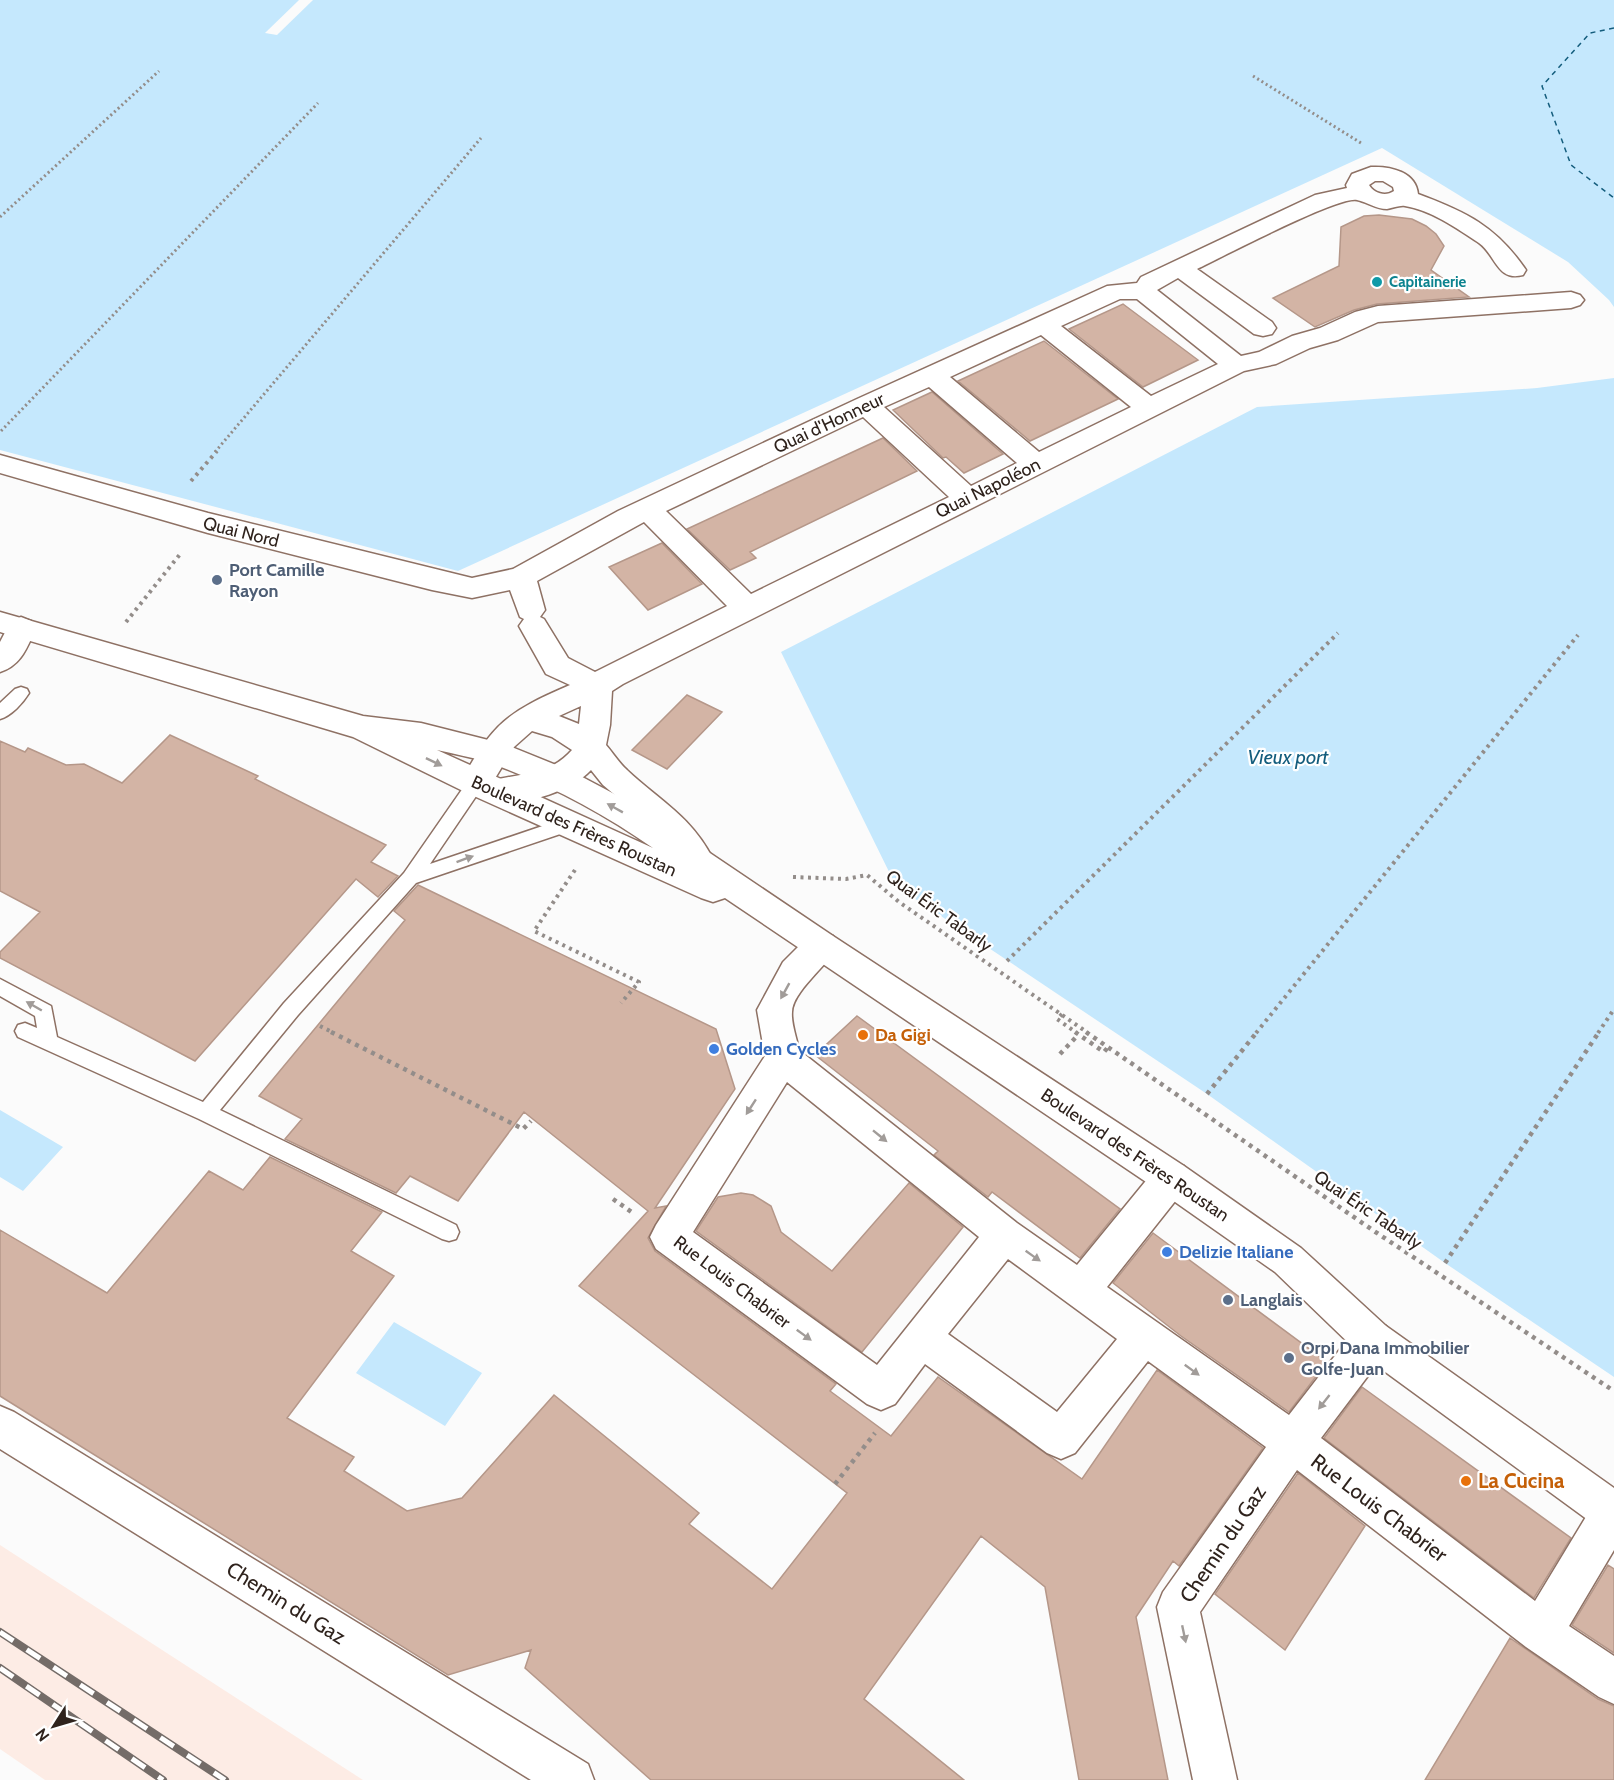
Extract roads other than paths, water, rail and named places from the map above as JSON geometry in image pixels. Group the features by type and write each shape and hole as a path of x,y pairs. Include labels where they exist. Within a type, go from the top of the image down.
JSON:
{"street":[{"path":"1236,365 1144,291 1150,282 1323,200 1360,192 1357,187 1360,179 1379,174 1394,177 1405,185 1403,197 1445,212 1490,240 1514,270"},
{"path":"1180,268 1263,328"},
{"name":"Quai d'Honneur","path":"521,577 647,509 866,405 1116,291 1144,291"},
{"name":"Quai Napoléon","path":"486,787 493,752 505,737 527,718 597,686 612,676 747,608 1236,365 1267,358 1301,342 1329,334 1364,317 1378,314 1571,300"},
{"path":"1043,324 1149,408"},
{"path":"932,375 1036,464"},
{"path":"866,405 967,498"},
{"name":"Quai Nord","path":"0,464 208,524 432,580 472,588 521,577"},
{"path":"647,509 747,608"},
{"path":"486,787 525,788 560,779 577,767 590,746 597,686 556,666 532,618 521,577"},
{"path":"0,661 11,651 10,625"},
{"name":"Boulevard des Frères Roustan","path":"10,625 363,728 486,787 786,922"},
{"path":"527,718 562,728 590,746 614,777 670,823 697,860"},
{"name":"Boulevard des Frères Roustan","path":"363,728 421,735 493,752 560,779 641,823 821,946 1171,1178 1288,1260 1372,1339 1614,1512"},
{"path":"783,1058 774,1010 795,972 821,946"},
{"name":"Rue Louis Chabrier","path":"1004,1235 881,1391 669,1237 783,1058 1004,1235 1293,1442 1541,1632 1614,1682"},
{"path":"1081,1290 1171,1178"},
{"path":"921,1338 1061,1439 1144,1336"},
{"name":"Chemin du Gaz","path":"1215,1780 1178,1607 1293,1442 1372,1339"},
{"name":"Chemin du Gaz","path":"0,1426 572,1780"},
{"path":"1541,1632 1614,1512"}],"lane":[{"path":"0,713 21,693"},
{"path":"206,1113 291,1009 410,878 486,787"},
{"path":"410,878 528,836 569,824"},
{"path":"0,987 44,1012 48,1040"},
{"path":"25,1031 206,1113 449,1232"}],"water":[{"name":"Port Camille Rayon","path":"0,0 1614,0 1614,307 1568,262 1382,148 458,571 0,450"},
{"name":"Vieux port","path":"1614,378 1614,1377 1445,1263 1207,1094 896,886 781,652 1257,407 1537,388"},
{"path":"0,1110 63,1147 23,1191 0,1177"},
{"path":"394,1322 482,1373 445,1426 356,1373"}],"railway":[{"path":"0,1632 225,1780"},
{"path":"0,1668 163,1780"}],"place":[{"name":"Capitainerie","path":"1377,282"},
{"name":"Port Camille Rayon","path":"217,580"},
{"name":"Da Gigi","path":"863,1035"},
{"name":"Golden Cycles","path":"714,1049"},
{"name":"Delizie Italiane","path":"1167,1252"},
{"name":"Langlais","path":"1228,1300"},
{"name":"Orpi Dana Immobilier Golfe-Juan","path":"1289,1358"},
{"name":"La Cucina","path":"1466,1481"}]}
